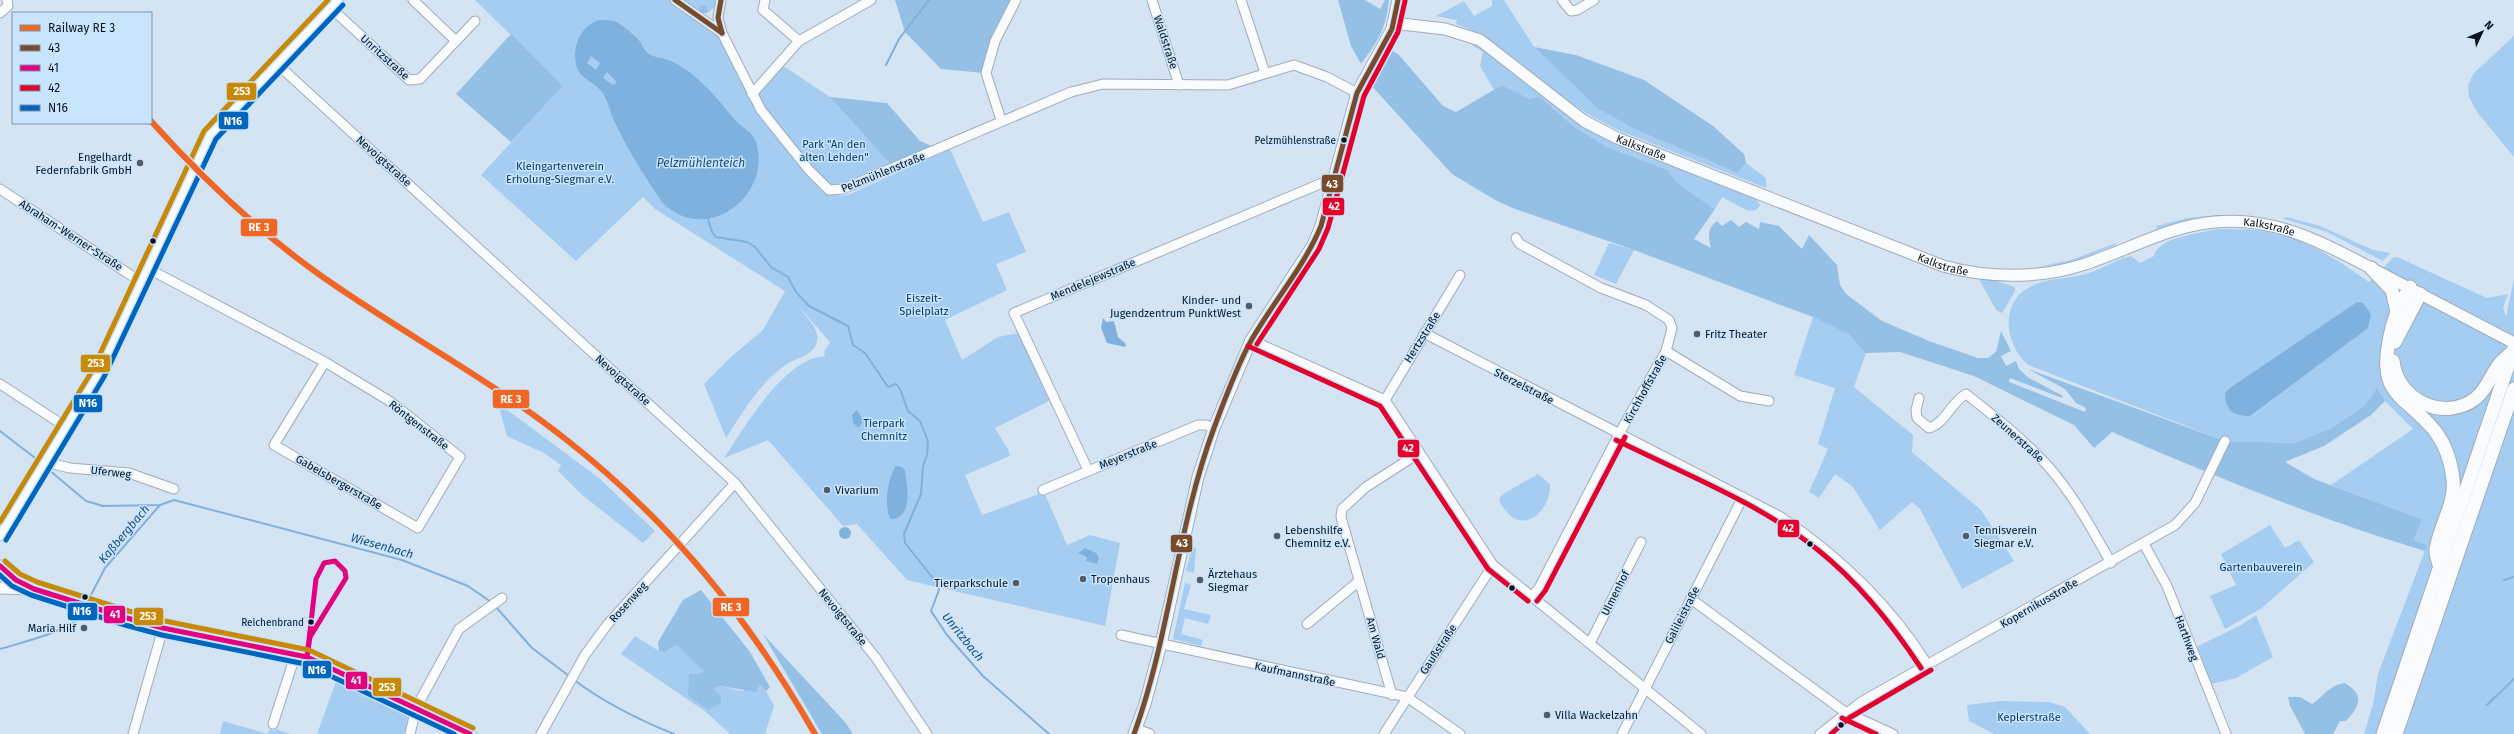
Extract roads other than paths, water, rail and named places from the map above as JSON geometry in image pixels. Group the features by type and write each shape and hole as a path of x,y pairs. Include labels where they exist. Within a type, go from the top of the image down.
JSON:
{"highway":[{"path":"2371,268 2392,290 2396,312 2385,360 2386,371 2390,383 2397,395 2435,432 2447,452 2453,480 2450,521"},
{"path":"2396,312 2415,290"},
{"path":"2415,290 2396,338 2393,357 2397,377 2404,389 2419,402 2439,408 2451,408 2468,404 2482,393 2498,366 2514,349"},
{"path":"2444,560 2436,550 2450,521 2514,349"},
{"path":"2383,734 2444,560 2468,524 2514,390"},
{"path":"2396,734 2444,560"}],"main road":[{"path":"1135,731 1161,644 1198,477 1214,428 1251,340 1313,245 1321,226 1357,93 1379,53 1393,23 1398,0"},
{"name":"Kalkstraße","path":"1393,23 1445,29 1470,35 1488,45 1584,121 1617,138 1894,248 1961,271 1982,274 2026,275 2064,270 2082,265 2172,230 2215,222 2258,223 2285,229 2340,250 2514,344"},
{"path":"0,566 12,577 34,589 163,628 296,654 470,734"},
{"path":"0,588 34,589"}],"street":[{"path":"0,536 98,374 210,135 338,0"},
{"path":"413,0 456,41"},
{"name":"Pelzmühlenstraße","path":"675,0 722,34"},
{"name":"Pelzmühlenstraße","path":"721,0 718,18 722,34 761,110 790,148 829,190 843,189 947,146 1001,120 1070,92 1104,84 1228,85 1294,65 1327,77 1357,93"},
{"path":"765,0 763,10 766,14 782,25 799,41"},
{"path":"752,94 799,41 871,0"},
{"path":"1001,120 986,73 995,41 1016,0"},
{"name":"Waldstraße","path":"1152,0 1179,85"},
{"path":"1241,0 1265,74"},
{"path":"1562,0 1571,11 1577,10 1594,0"},
{"path":"0,14 7,3"},
{"name":"Unritzstraße","path":"331,8 409,80 420,79 475,22"},
{"name":"Nevoigtstraße","path":"277,64 735,483 876,658 927,734"},
{"name":"Mendelejewstraße","path":"1088,470 1014,313 1322,183 1333,184"},
{"name":"Abraham-Werner-Straße","path":"0,189 141,282"},
{"name":"Kirchhoffstraße","path":"1516,238 1520,244 1589,282 1658,312 1668,320 1672,328 1666,351 1619,434 1539,588 1532,596"},
{"name":"Röntgenstraße","path":"147,268 326,362 391,402 460,457"},
{"name":"Hertzstraße","path":"1385,400 1460,275"},
{"name":"Sterzelstraße","path":"1424,334 1744,497 1802,532 1840,560 1892,613 1927,664"},
{"path":"1251,340 1385,400 1493,565 1701,734"},
{"name":"Kirchhoffstraße","path":"1666,351 1740,396 1769,400"},
{"name":"Gabelsbergerstraße","path":"326,362 274,445 418,528 460,457"},
{"path":"0,384 66,427"},
{"name":"Zeunerstraße","path":"1920,398 1916,410 1917,418 1929,428 1936,426 1957,400 1966,394 2026,444 2047,465 2067,490 2111,563"},
{"name":"Meyerstraße","path":"1043,490 1198,425 1206,425 1214,428"},
{"name":"Kopernikusstraße","path":"1820,734 1845,712 1927,664 1992,630 2111,563 2175,525 2189,512 2206,484 2218,453 2225,441"},
{"name":"Am Wald","path":"1392,695 1341,517 1343,506 1366,487 1419,453"},
{"name":"Uferweg","path":"45,462 70,468 129,473 174,489"},
{"name":"Rosenweg","path":"541,734 585,655 607,625 735,483"},
{"name":"Galileistraße","path":"1622,734 1744,497"},
{"name":"Ulmenhof","path":"1590,643 1641,542"},
{"name":"Harthweg","path":"2144,544 2167,586 2226,734"},
{"name":"Gaußstraße","path":"1384,734 1493,565"},
{"path":"1307,624 1359,581"},
{"path":"1691,599 1845,712 1893,734"},
{"path":"410,734 416,708 459,629 500,600"},
{"path":"133,734 163,628"},
{"name":"Kaufmannstraße","path":"1121,635 1392,695 1407,697 1460,734"},
{"path":"273,724 296,654"},
{"path":"1135,731 1150,734"}],"water":[{"name":"Pelzmühlenteich","path":"599,20 611,20 616,22 638,39 649,54 666,59 681,66 706,87 738,123 752,135 756,142 759,162 755,180 745,197 732,209 715,217 697,219 679,215 662,202 625,143 602,92 577,69 575,57 577,43 583,31","holes":["591,56 600,63 596,70 587,63","607,72 617,82 613,85 603,78"]},
{"path":"2357,302 2363,303 2371,314 2368,328 2250,416 2239,415 2228,408 2225,393 2230,388"},
{"path":"1103,318 1106,322 1114,321 1118,337 1126,344 1125,347 1107,343 1101,328"},
{"path":"857,410 863,421 859,428 853,423 852,415"},
{"path":"896,466 902,467 905,470 908,492 906,507 903,513 898,517 891,519 887,507 887,500 889,484"},
{"path":"845,527 849,529 851,533 849,537 845,539 841,537 839,533 841,529"},
{"path":"1085,548 1096,553 1099,558 1097,564 1086,561 1087,557 1078,553"}],"waterway":[{"path":"886,65 899,39 929,0"},
{"name":"Unritzbach","path":"708,219 712,232 716,237 747,242 755,247 771,267 788,277 796,292 809,306 848,326 853,345 865,353 888,387 896,384 900,389 908,411 920,421 928,441 927,455 923,466 921,494 904,534 905,543 936,582 939,590 931,611 947,635 983,676 1049,734"},
{"name":"Wiesenbach","path":"0,431 39,461"},
{"name":"Wiesenbach","path":"49,470 86,501 103,506 160,505 174,500 402,560 468,586 491,602"},
{"name":"Kaßbergbach","path":"91,595 105,568 160,505"},
{"path":"2504,580 2514,577"},
{"name":"Wiesenbach","path":"496,607 532,648 569,676"},
{"name":"Kaßbergbach","path":"0,649 32,640 56,631 76,621 84,615"},
{"path":"2487,705 2514,679"},
{"name":"Wiesenbach","path":"574,680 622,710 674,734"}],"place":[{"name":"Pelzmühlenstraße","path":"1344,140"},
{"name":"Engelhardt Federnfabrik GmbH","path":"140,163"},
{"name":"Kinder- und Jugendzentrum PunktWest","path":"1249,306"},
{"name":"Fritz Theater","path":"1697,334"},
{"name":"Vivarium","path":"827,490"},
{"name":"Lebenshilfe Chemnitz e.V.","path":"1277,536"},
{"name":"Tennisverein Siegmar e.V.","path":"1966,536"},
{"name":"Tropenhaus","path":"1083,579"},
{"name":"Ärztehaus Siegmar","path":"1200,580"},
{"name":"Tierparkschule","path":"1016,583"},
{"name":"Reichenbrand","path":"311,622"},
{"name":"Maria Hilf","path":"84,628"},
{"name":"Villa Wackelzahn","path":"1547,715"}],"park label":[{"name":"Park \"An den alten Lehden\"","path":"834,150"},
{"name":"Kleingartenverein Erholung-Siegmar e.V.","path":"560,172"},
{"name":"Eiszeit- Spielplatz","path":"924,304"},
{"name":"Tierpark Chemnitz","path":"884,429"},
{"name":"Gartenbauverein","path":"2261,567"},
{"name":"Keplerstraße","path":"2029,717"}]}
